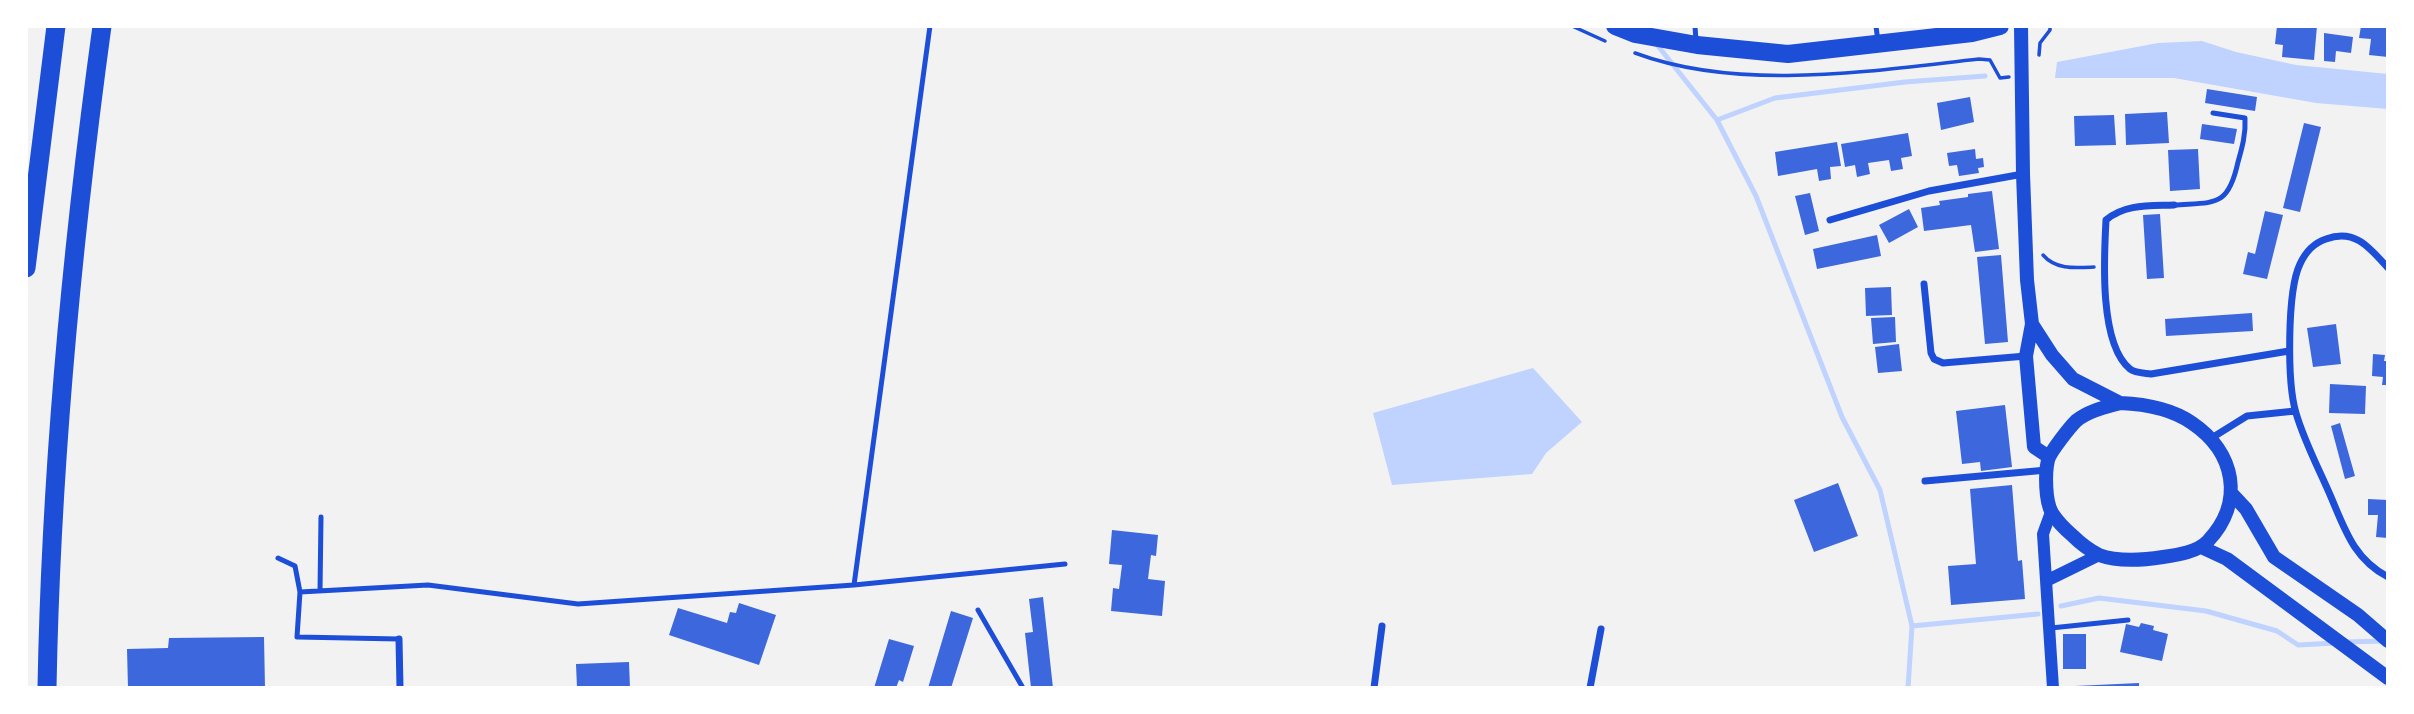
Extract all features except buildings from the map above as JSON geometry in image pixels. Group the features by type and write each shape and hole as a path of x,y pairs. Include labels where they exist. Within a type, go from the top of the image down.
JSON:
{"highway":[{"path":"26,268 56,26"},
{"path":"47,688 61,405 77,233 102,26"}],"main road":[{"path":"1612,35 1695,35 1741,50 1788,54 1972,33 2000,26"},
{"path":"2021,26 2023,174 2027,280 2032,324 2026,356 2034,447 2048,463"},
{"path":"2032,324 2052,355 2073,379 2120,402 2154,407 2190,422 2210,439 2224,457 2230,472 2232,494 2222,522 2201,547 2148,560 2099,555 2077,540 2052,512 2048,502 2048,463 2076,421 2093,411 2120,402"},
{"path":"2232,494 2246,509 2274,557 2358,615 2388,641"},
{"path":"2201,547 2227,559 2388,678"}],"street":[{"path":"1830,220 1928,191 2023,174"},
{"path":"2174,205 2135,206 2117,211 2106,220 2103,266 2108,313 2118,355 2132,371 2151,374 2289,351"},
{"path":"2388,268 2366,243 2351,236 2325,239 2312,246 2299,264 2293,291 2289,351 2295,411 2353,548 2388,577"},
{"path":"1924,284 1931,353 1934,359 1943,363 2026,356"},
{"path":"2210,439 2247,416 2295,411"},
{"path":"1925,481 2048,463"},
{"path":"2052,512 2043,534 2053,688"},
{"path":"2046,581 2099,555"},
{"path":"1374,688 1382,626"},
{"path":"1590,688 1601,629"},
{"path":"399,639 400,688"}],"lane":[{"path":"854,585 930,26"},
{"path":"1876,26 1879,45"},
{"path":"2174,205 2211,202 2224,196 2233,185 2246,130 2245,118 2213,113"},
{"path":"320,591 321,517"},
{"path":"278,558 295,566 300,592 297,638 399,639"},
{"path":"300,592 428,585 578,604 854,585 1065,564"},
{"path":"978,610 1023,688"},
{"path":"2051,628 2128,620"}],"path":[{"path":"1572,26 1612,35"},
{"path":"2039,52 2040,43 2050,26"},
{"path":"1629,51 1650,59 1712,71 1792,76 1990,60 2000,78"},
{"path":"2043,257 2066,268 2103,266"}],"water":[{"path":"2202,41 2236,52 2296,65 2388,74 2388,109 2316,103 2174,78 2055,78 2057,62 2158,43"},
{"path":"1533,368 1582,422 1546,453 1532,474 1392,485 1373,413"}],"waterway":[{"path":"1654,41 1717,120 1756,196 1842,417 1880,490 1912,626 1908,688"},
{"path":"1717,120 1775,98 1905,82 1985,76"},
{"path":"2061,606 2099,598 2206,611 2277,631 2298,645 2336,643"},
{"path":"1912,626 2038,614"},
{"path":"2345,642 2385,641"}]}
